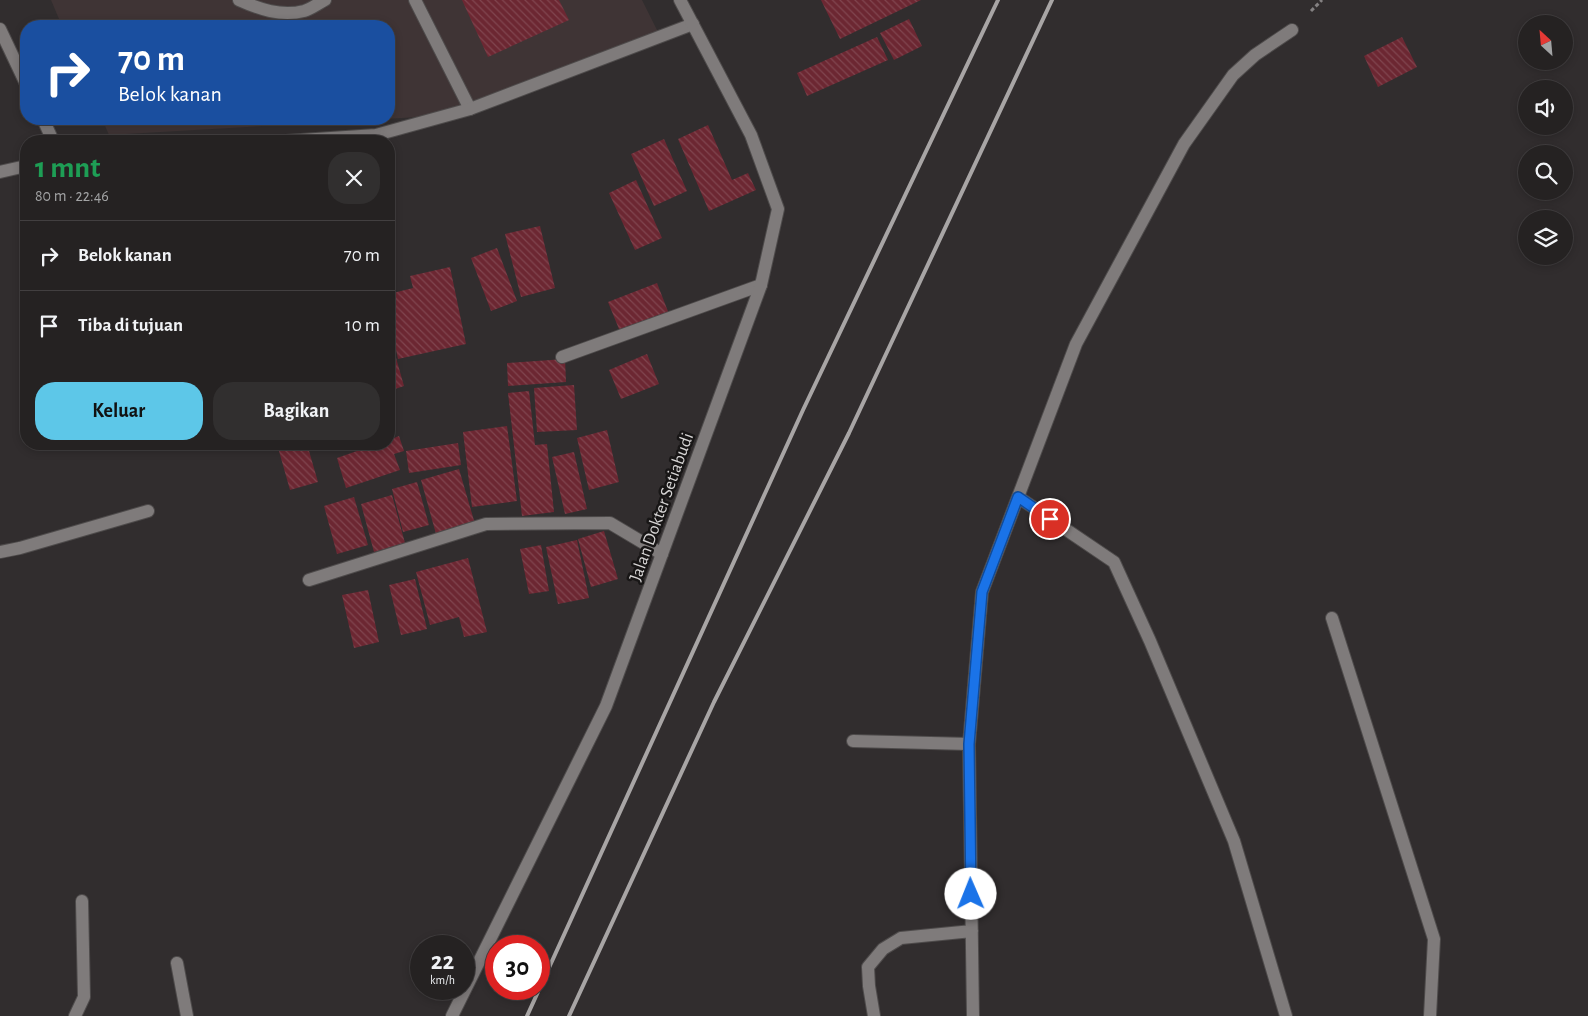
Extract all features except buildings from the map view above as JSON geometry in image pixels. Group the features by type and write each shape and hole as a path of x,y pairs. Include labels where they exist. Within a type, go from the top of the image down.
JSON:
{"street":[{"path":"238,0 260,9 281,13 304,10 326,0"},
{"path":"415,0 470,109"},
{"name":"Jalan Dokter Setiabudi","path":"452,1016 606,706 761,285 778,209 751,135 680,0"},
{"path":"376,135 470,109 693,24"},
{"path":"0,29 20,71"},
{"path":"973,1016 969,744 982,592 1076,344 1184,144 1200,118 1233,75 1255,55 1292,30"},
{"path":"0,172 20,167"},
{"path":"562,357 761,285"},
{"path":"1018,497 1114,562 1150,641 1234,841 1286,1016"},
{"path":"0,552 148,511"},
{"path":"309,580 486,524 610,523 662,554"},
{"path":"1332,618 1434,939 1430,1016"},
{"path":"853,741 969,744"},
{"path":"75,1016 84,997 82,901"},
{"path":"874,1016 868,967 883,949 901,938 972,931"},
{"path":"177,963 187,1016"}],"shaded area":[{"path":"51,0 642,0 661,38 454,115 395,119 395,20 59,20"},
{"path":"105,125 282,125 109,135"}],"railway":[{"path":"527,1016 803,410 998,0"},
{"path":"569,1016 714,702 849,433 1052,0"}],"route":[{"path":"971,894 969,744 982,592 1018,497 1050,519"}]}
